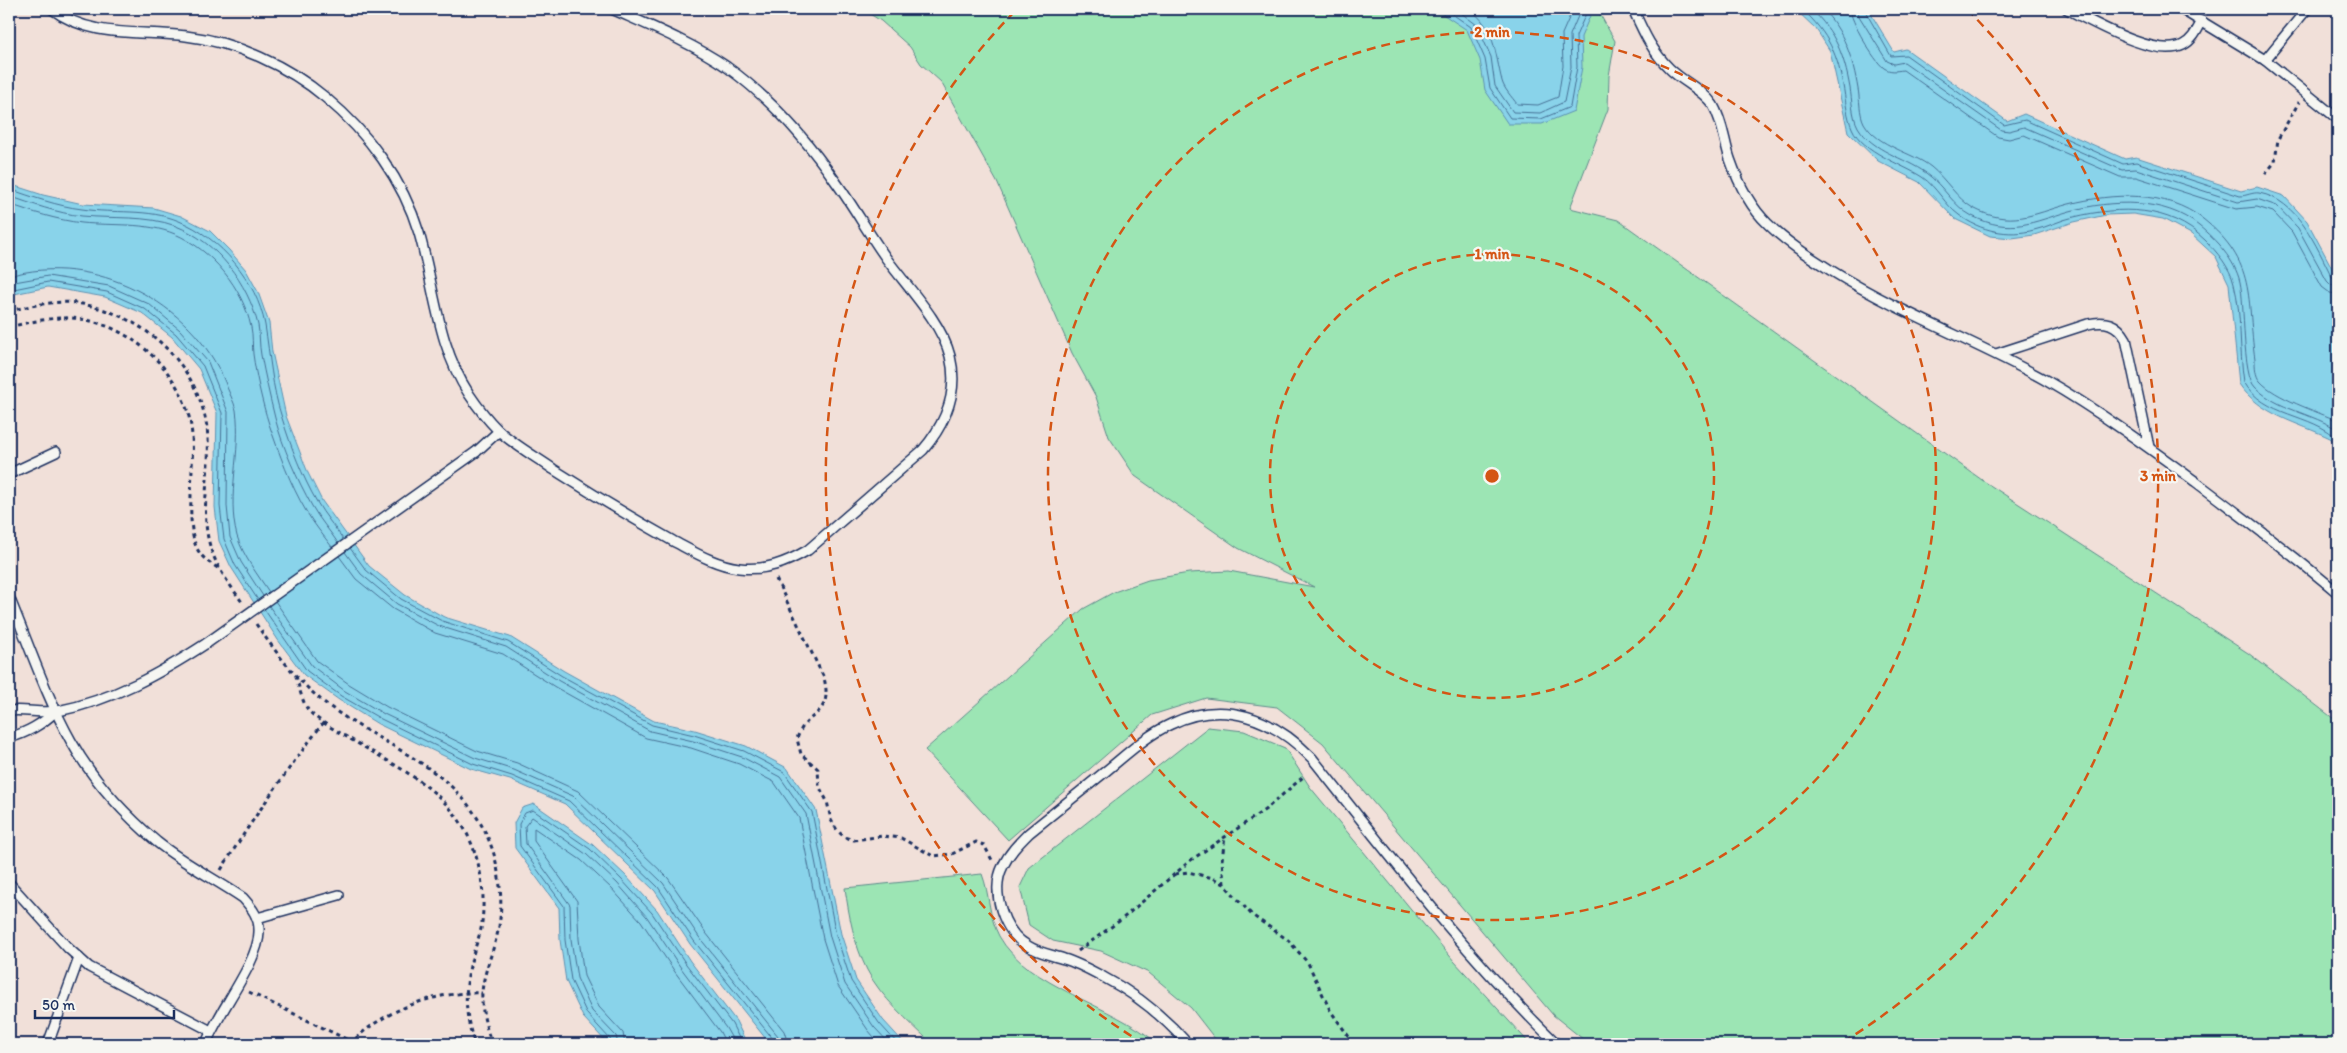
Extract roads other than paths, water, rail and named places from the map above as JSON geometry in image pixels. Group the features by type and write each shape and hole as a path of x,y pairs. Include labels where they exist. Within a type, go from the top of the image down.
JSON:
{"lane":[{"path":"52,9 78,24 97,29 184,36 231,46 300,79 346,116 383,159 408,205 418,231 444,345 469,394 499,431 605,502 704,558 738,568 770,567 790,561 808,550 923,450 936,435 947,414 952,395 953,376 950,356 944,340 934,323 885,256 839,186 802,137 780,114 726,67 677,39 612,9"},
{"path":"1633,9 1653,51 1671,70 1692,84 1712,105 1724,130 1730,158 1744,193 1766,223 1794,248 1859,288 1926,323 1996,354 2048,382 2149,447 2242,516 2338,592"},
{"path":"2067,9 2107,29 2153,46 2169,49 2184,45 2195,35 2202,21"},
{"path":"2181,9 2265,60 2338,119"},
{"path":"2265,60 2307,9"},
{"path":"1996,354 2099,321 2111,323 2121,330 2126,339 2149,447"},
{"path":"9,711 56,711 96,701 172,666 476,452 499,431"},
{"path":"9,474 56,452"},
{"path":"9,597 56,711 71,741 89,770 122,808 159,843 243,898 252,907 257,918 260,932 256,947 237,987 211,1031 206,1044"},
{"path":"9,738 26,733 42,724 56,711"},
{"path":"1188,1044 1177,1031 1144,1002 1107,978 1066,959 1026,946 1011,930 1000,910 998,889 1002,867 1014,849 1029,833 1149,736 1171,723 1196,715 1222,713 1248,716 1272,725 1294,739 1312,758 1430,905 1481,964 1557,1044"},
{"path":"9,882 78,958 100,974 211,1031"},
{"path":"257,918 339,895"},
{"path":"48,1044 78,958"}],"water":[{"path":"1435,9 1593,9 1581,37 1582,67 1574,111 1542,124 1508,124 1485,90 1480,60 1467,30"},
{"path":"1795,9 1868,9 1894,52 1906,49 2007,121 2024,114 2125,159 2136,157 2241,191 2257,187 2284,196 2307,221 2338,279 2338,446 2330,438 2269,411 2248,395 2239,384 2229,284 2216,257 2191,234 2163,219 2133,214 2106,215 2074,222 2034,235 2012,238 1990,236 1955,219 1919,182 1878,161 1848,132 1830,51 1816,29"},
{"path":"9,184 43,195 83,204 154,208 181,216 210,231 229,250 246,270 258,292 269,323 272,352 286,416 308,473 322,501 369,566 405,595 444,617 510,637 564,671 654,721 695,730 746,746 787,768 816,810 841,934 856,980 883,1020 905,1044 770,1044 690,944 655,891 565,804 510,780 471,769 378,724 339,700 304,675 278,640 231,567 219,541 215,507 217,413 199,369 172,337 142,313 105,297 48,287 9,295"},
{"path":"534,804 593,845 625,875 657,910 690,961 736,1021 747,1044 608,1044 583,1017 566,981 560,940 559,908 515,848 514,823 522,808"}]}
